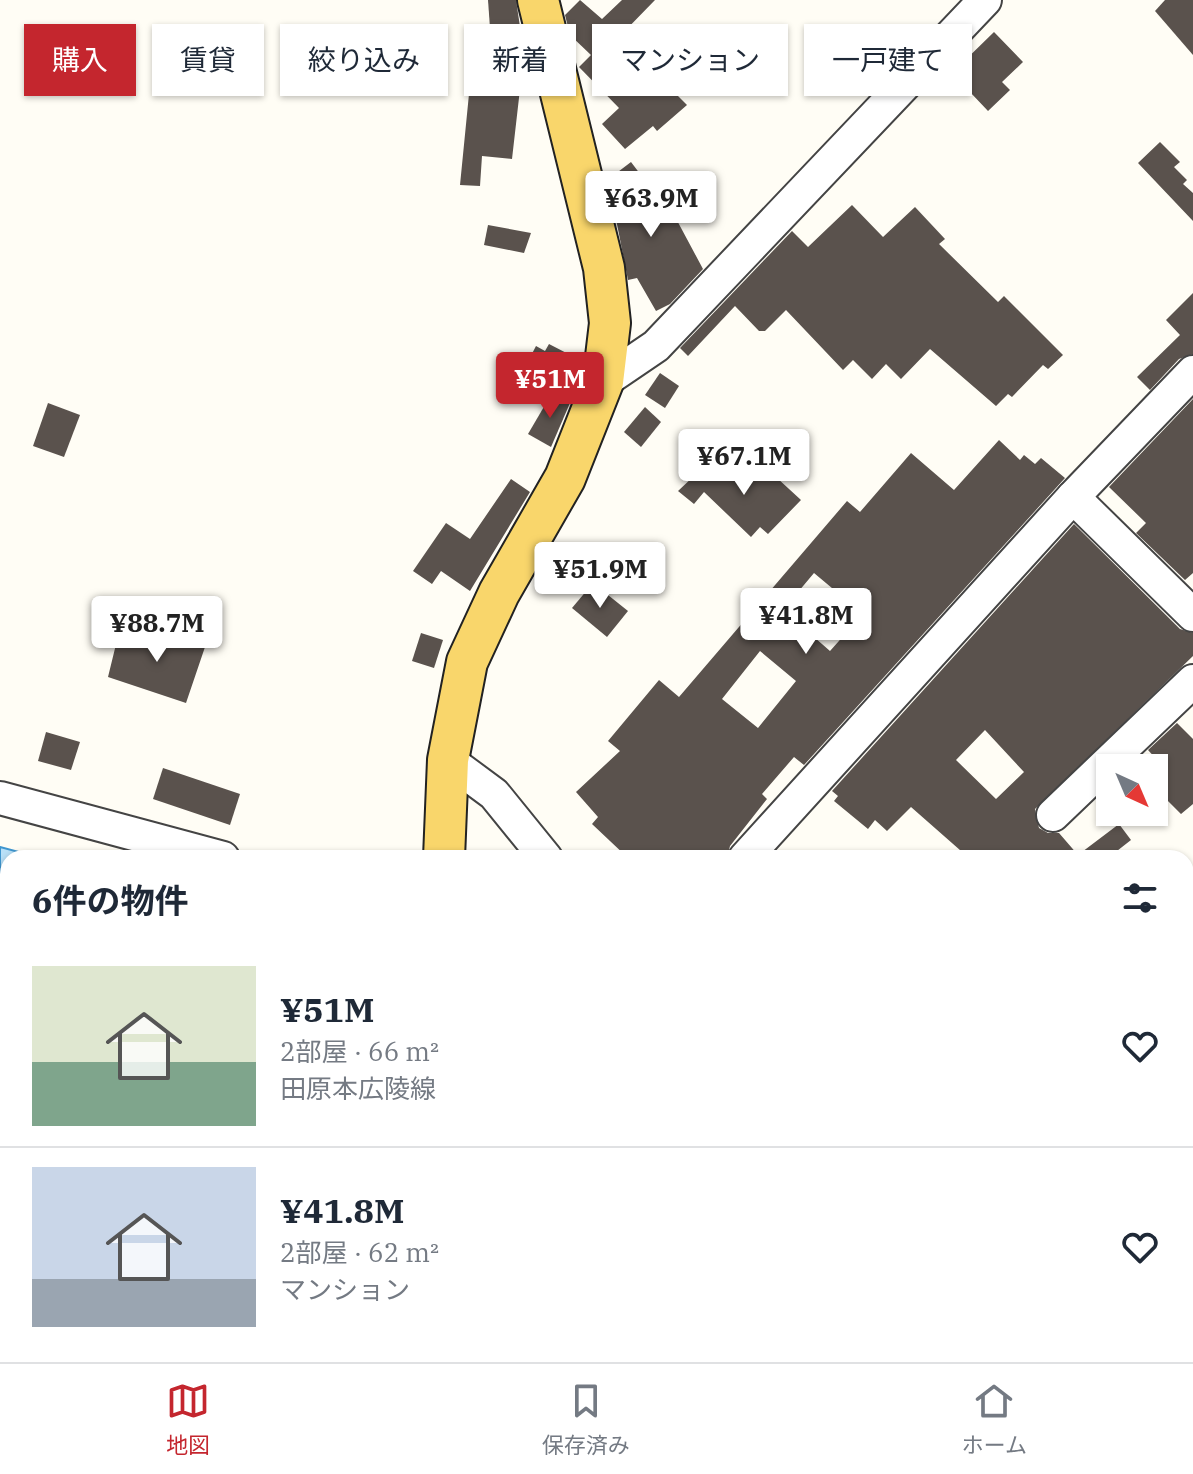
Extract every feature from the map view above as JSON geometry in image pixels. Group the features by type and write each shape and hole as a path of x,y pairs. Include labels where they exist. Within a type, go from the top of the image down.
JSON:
{"main road":[{"path":"444,850 448,760 467,662 499,593 565,478 603,382 610,323 604,268 538,0"}],"street":[{"path":"603,382 656,346 985,0"},
{"path":"752,850 1073,497 1193,372"},
{"path":"1073,497 1193,615"},
{"path":"1053,815 1193,681"},
{"path":"448,760 494,794 540,850"},
{"path":"0,798 193,850"}],"building":[{"path":"488,0 516,0 520,24 490,24"},
{"path":"580,0 602,19 622,0 655,0 632,24 592,24 592,80 579,67 591,55 576,41 576,24 567,24 565,15"},
{"path":"1165,0 1193,0 1193,55 1155,11"},
{"path":"994,32 1023,62 1002,82 1010,90 988,111 972,94 972,53"},
{"path":"469,96 519,96 512,159 482,156 480,186 460,185"},
{"path":"607,96 678,96 687,105 657,131 653,126 625,149 602,124 619,108"},
{"path":"1160,142 1180,162 1174,167 1187,180 1183,184 1193,193 1193,221 1138,163"},
{"path":"631,162 653,191 658,188 665,198 703,269 670,304 656,311 637,278 628,280 616,219 620,216 612,206 606,181"},
{"path":"852,205 883,237 915,207 945,239 939,244 998,302 1004,296 1063,355 1048,369 1043,365 1012,397 1008,394 996,406 930,349 901,379 886,364 872,379 853,360 843,370 786,310 765,331 759,331 735,306 688,356 680,348 792,231 808,247"},
{"path":"488,225 531,233 524,253 484,245"},
{"path":"1193,293 1193,354 1179,359 1150,390 1137,377 1180,335 1166,320"},
{"path":"549,344 578,359 571,372 575,374 564,395 522,373 536,346 545,351"},
{"path":"660,373 679,386 665,408 645,395"},
{"path":"552,393 570,403 551,447 528,434"},
{"path":"1193,399 1193,573 1185,580 1136,533 1146,523 1109,487"},
{"path":"48,403 80,415 64,457 33,446"},
{"path":"645,407 661,422 641,447 624,432"},
{"path":"999,440 1020,460 1024,455 1035,464 1041,458 1065,478 804,765 794,757 762,794 767,799 729,850 620,850 592,824 598,817 576,792 620,751 608,741 659,680 679,697 847,501 860,512 911,453 954,490","holes":["814,573 863,614 830,651 783,610","760,651 796,681 758,728 722,699"]},
{"path":"711,460 744,487 764,466 801,500 768,534 760,527 751,537 704,492 694,504 678,491"},
{"path":"511,479 530,492 470,591 441,571 432,584 413,571 446,523 470,539"},
{"path":"1074,524 1180,629 1193,633 1193,656 1035,809 1039,828 1048,833 1059,833 1074,850 960,850 911,807 887,831 875,820 868,829 834,801 838,796 832,791","holes":["985,730 1024,772 996,799 956,760"]},
{"path":"593,583 628,611 607,637 572,608"},
{"path":"153,630 205,647 186,703 108,677 119,632 149,643"},
{"path":"421,633 443,640 434,668 412,661"},
{"path":"1177,723 1193,739 1193,804 1181,814 1168,801 1168,754 1152,754 1148,750"},
{"path":"46,732 80,742 71,770 38,761"},
{"path":"163,768 240,794 230,825 153,799"},
{"path":"1116,826 1120,826 1131,840 1118,850 1085,850"}]}
